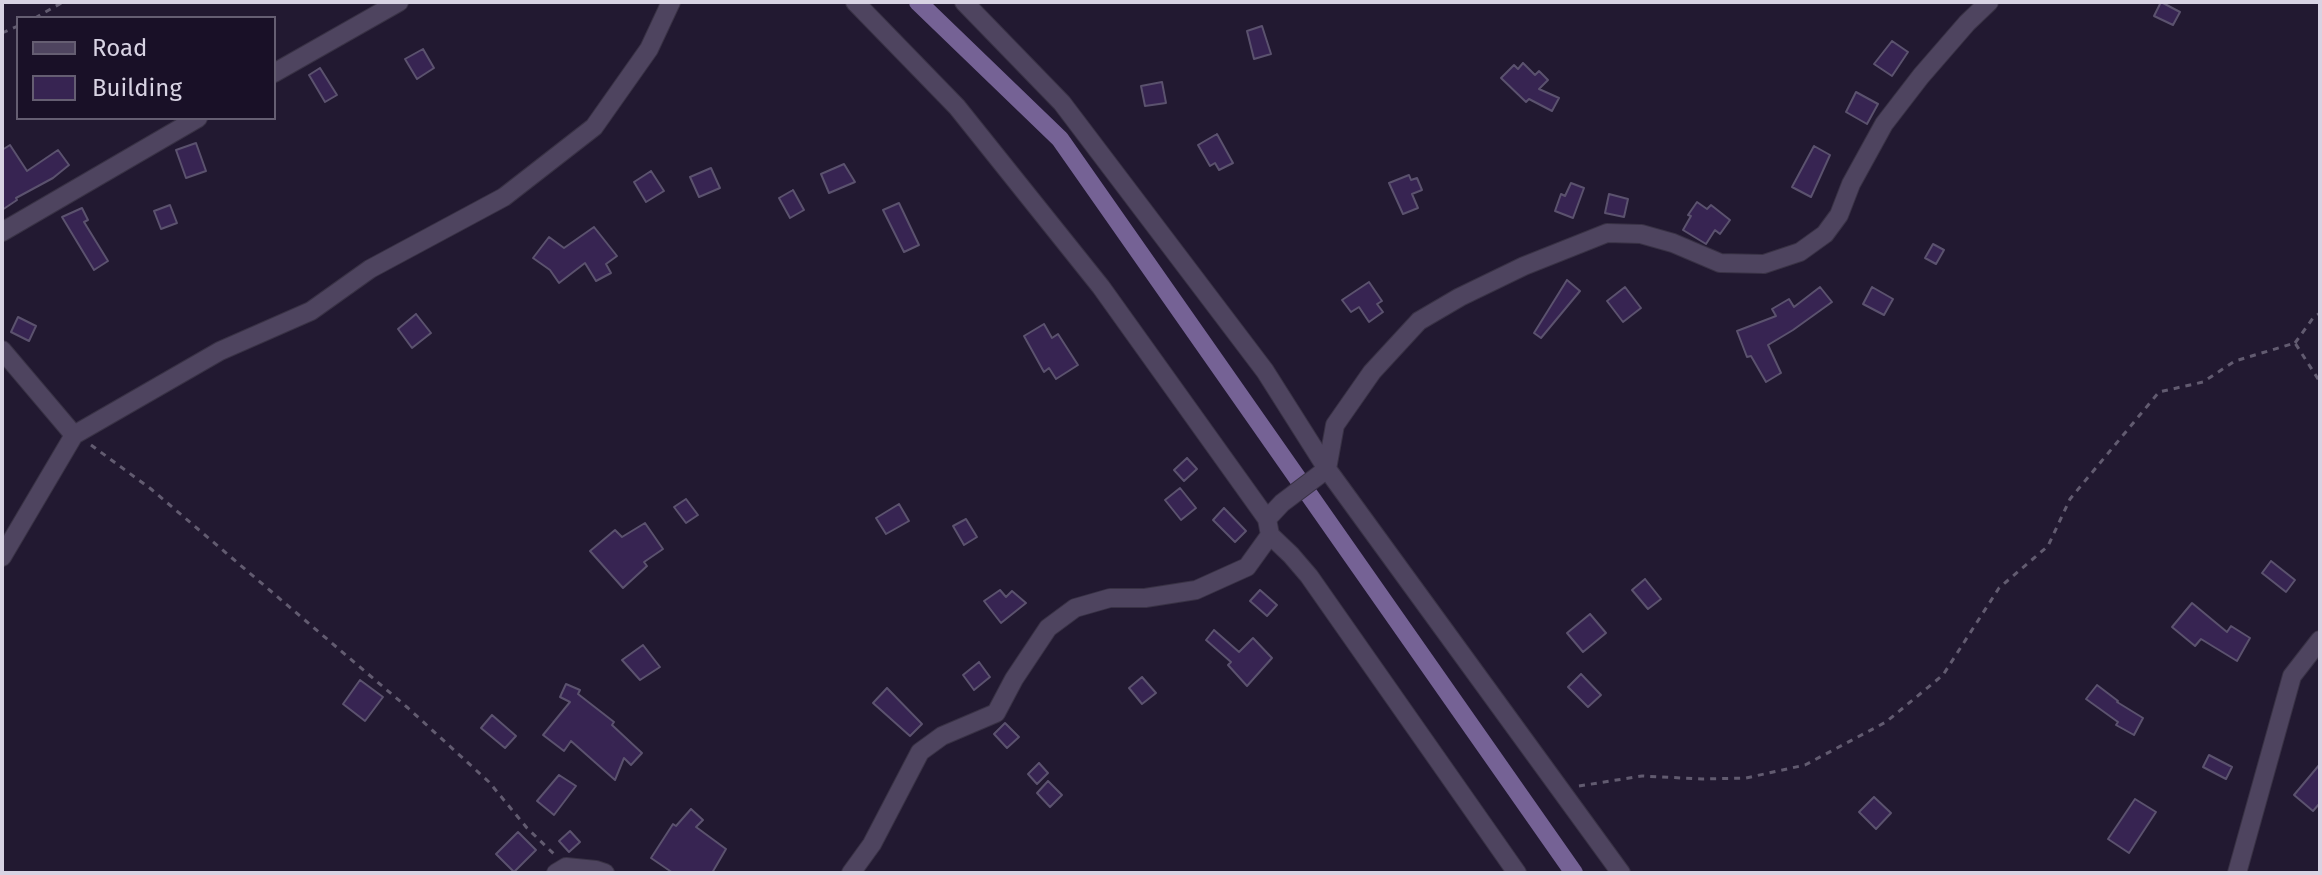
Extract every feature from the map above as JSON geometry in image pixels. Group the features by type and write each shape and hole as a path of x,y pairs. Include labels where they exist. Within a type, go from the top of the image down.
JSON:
{"street":[{"path":"276,72 399,2"},
{"path":"2,557 74,435 220,351 311,311 370,269 504,197 594,127 649,49 671,2"},
{"path":"855,2 957,107 1072,251 1268,527 1309,576 1517,873"},
{"path":"964,2 1062,103 1265,371 1327,469 1621,873"},
{"path":"851,873 872,844 920,752 942,736 996,713 1048,628 1075,608 1110,598 1145,598 1196,590 1247,567 1282,503 1327,469 1335,425 1372,372 1419,321 1524,266 1607,233 1641,234 1720,263 1764,264 1800,252 1825,234 1839,215 1851,184 1884,124 1921,76 1989,2"},
{"path":"2,232 195,120"},
{"path":"2,350 74,435"},
{"path":"2237,873 2292,676 2320,640"},
{"path":"561,870 605,873"}],"path":[{"path":"38,16 63,2"},
{"path":"1559,789 1642,776 1746,778 1805,765 1886,722 1943,675 1999,588 2048,546 2070,499 2159,392 2203,382 2235,361 2295,343 2320,313"},
{"path":"2295,343 2320,382"},
{"path":"74,435 103,451 151,489 408,708 489,782 561,870"}],"building":[{"path":"2161,2 2180,12 2173,25 2154,16"},
{"path":"1262,26 1271,54 1254,59 1247,31"},
{"path":"1892,41 1908,52 1892,76 1874,64"},
{"path":"423,49 434,68 417,79 405,59"},
{"path":"1523,63 1535,75 1539,71 1548,80 1539,89 1559,98 1552,111 1529,99 1526,102 1501,78 1514,65 1518,69"},
{"path":"320,68 337,95 325,102 309,75"},
{"path":"1162,82 1166,103 1145,106 1141,86"},
{"path":"1856,92 1878,104 1867,124 1846,112"},
{"path":"1217,134 1233,163 1219,170 1215,163 1210,166 1198,145"},
{"path":"196,143 206,171 186,178 176,150"},
{"path":"10,145 27,171 58,150 69,165 2,210 2,150"},
{"path":"1814,146 1830,155 1811,197 1792,187"},
{"path":"844,164 855,182 829,193 821,174"},
{"path":"711,168 720,188 699,197 690,177"},
{"path":"651,171 664,191 646,202 634,182"},
{"path":"1409,175 1411,180 1417,178 1422,190 1412,194 1418,208 1403,214 1389,183"},
{"path":"1571,183 1584,188 1573,218 1555,211 1561,194 1565,196"},
{"path":"793,190 804,210 790,218 779,198"},
{"path":"1609,194 1628,199 1624,217 1605,213"},
{"path":"1697,202 1707,209 1711,205 1730,220 1720,234 1715,230 1706,244 1683,230"},
{"path":"899,203 919,245 904,252 883,210"},
{"path":"170,205 177,223 161,229 154,211"},
{"path":"82,208 88,220 84,222 108,261 94,270 62,217"},
{"path":"594,227 617,256 606,264 611,273 596,281 585,263 559,283 550,270 533,258 549,237 564,248"},
{"path":"1933,244 1944,250 1936,264 1925,258"},
{"path":"1567,280 1580,291 1541,338 1534,333"},
{"path":"1369,282 1382,301 1377,304 1383,312 1369,322 1359,307 1351,312 1342,300"},
{"path":"1625,287 1641,308 1623,322 1607,301"},
{"path":"1820,287 1832,302 1768,345 1781,373 1766,382 1751,356 1747,357 1737,331 1776,316 1772,309 1789,299 1794,307"},
{"path":"1872,287 1893,299 1884,315 1863,304"},
{"path":"416,314 431,333 412,348 398,329"},
{"path":"18,317 36,326 29,341 11,332"},
{"path":"1044,324 1052,338 1058,334 1078,365 1056,379 1049,368 1044,372 1024,336"},
{"path":"1187,458 1197,469 1184,481 1174,470"},
{"path":"1180,488 1196,508 1181,520 1165,500"},
{"path":"686,499 698,515 686,523 674,507"},
{"path":"899,504 909,521 886,534 876,518"},
{"path":"1224,508 1246,531 1235,542 1213,520"},
{"path":"966,519 977,537 964,545 953,526"},
{"path":"645,523 663,549 644,562 647,566 623,588 590,551 615,530 622,537"},
{"path":"2271,561 2295,580 2286,592 2262,573"},
{"path":"1645,579 1661,599 1648,609 1632,590"},
{"path":"1000,590 1006,597 1012,591 1026,603 1001,623 984,601"},
{"path":"1260,590 1277,605 1267,616 1250,601"},
{"path":"2192,603 2227,632 2231,626 2250,638 2237,661 2201,639 2195,646 2172,627"},
{"path":"1590,614 1606,633 1583,652 1567,633"},
{"path":"1214,630 1239,652 1253,638 1272,658 1247,686 1228,665 1231,662 1206,640"},
{"path":"643,645 660,667 640,680 622,660"},
{"path":"979,662 990,677 974,690 963,675"},
{"path":"1581,674 1601,695 1588,707 1568,687"},
{"path":"1142,677 1156,693 1142,704 1129,688"},
{"path":"360,680 383,697 365,721 343,704"},
{"path":"566,684 580,690 578,694 614,722 612,725 642,753 631,765 624,758 615,780 571,741 564,751 543,735 570,702 560,697"},
{"path":"2097,685 2143,718 2134,735 2116,725 2118,722 2086,699"},
{"path":"887,688 922,724 910,736 873,703"},
{"path":"492,715 516,736 505,748 481,728"},
{"path":"1005,723 1019,737 1007,748 994,734"},
{"path":"2209,755 2232,767 2226,779 2203,767"},
{"path":"1039,763 1048,773 1037,784 1028,774"},
{"path":"2320,764 2320,803 2313,811 2294,795"},
{"path":"559,775 576,786 554,815 537,801"},
{"path":"1048,781 1062,795 1050,807 1037,793"},
{"path":"1874,797 1891,813 1876,829 1859,812"},
{"path":"2135,799 2156,812 2129,853 2108,839"},
{"path":"691,809 703,820 696,827 726,849 712,873 673,873 651,858 673,824 676,826"},
{"path":"570,831 580,842 569,852 559,841"},
{"path":"518,832 536,850 514,872 496,854"}],"waterway":[{"path":"918,2 1060,139 1574,873"}]}
